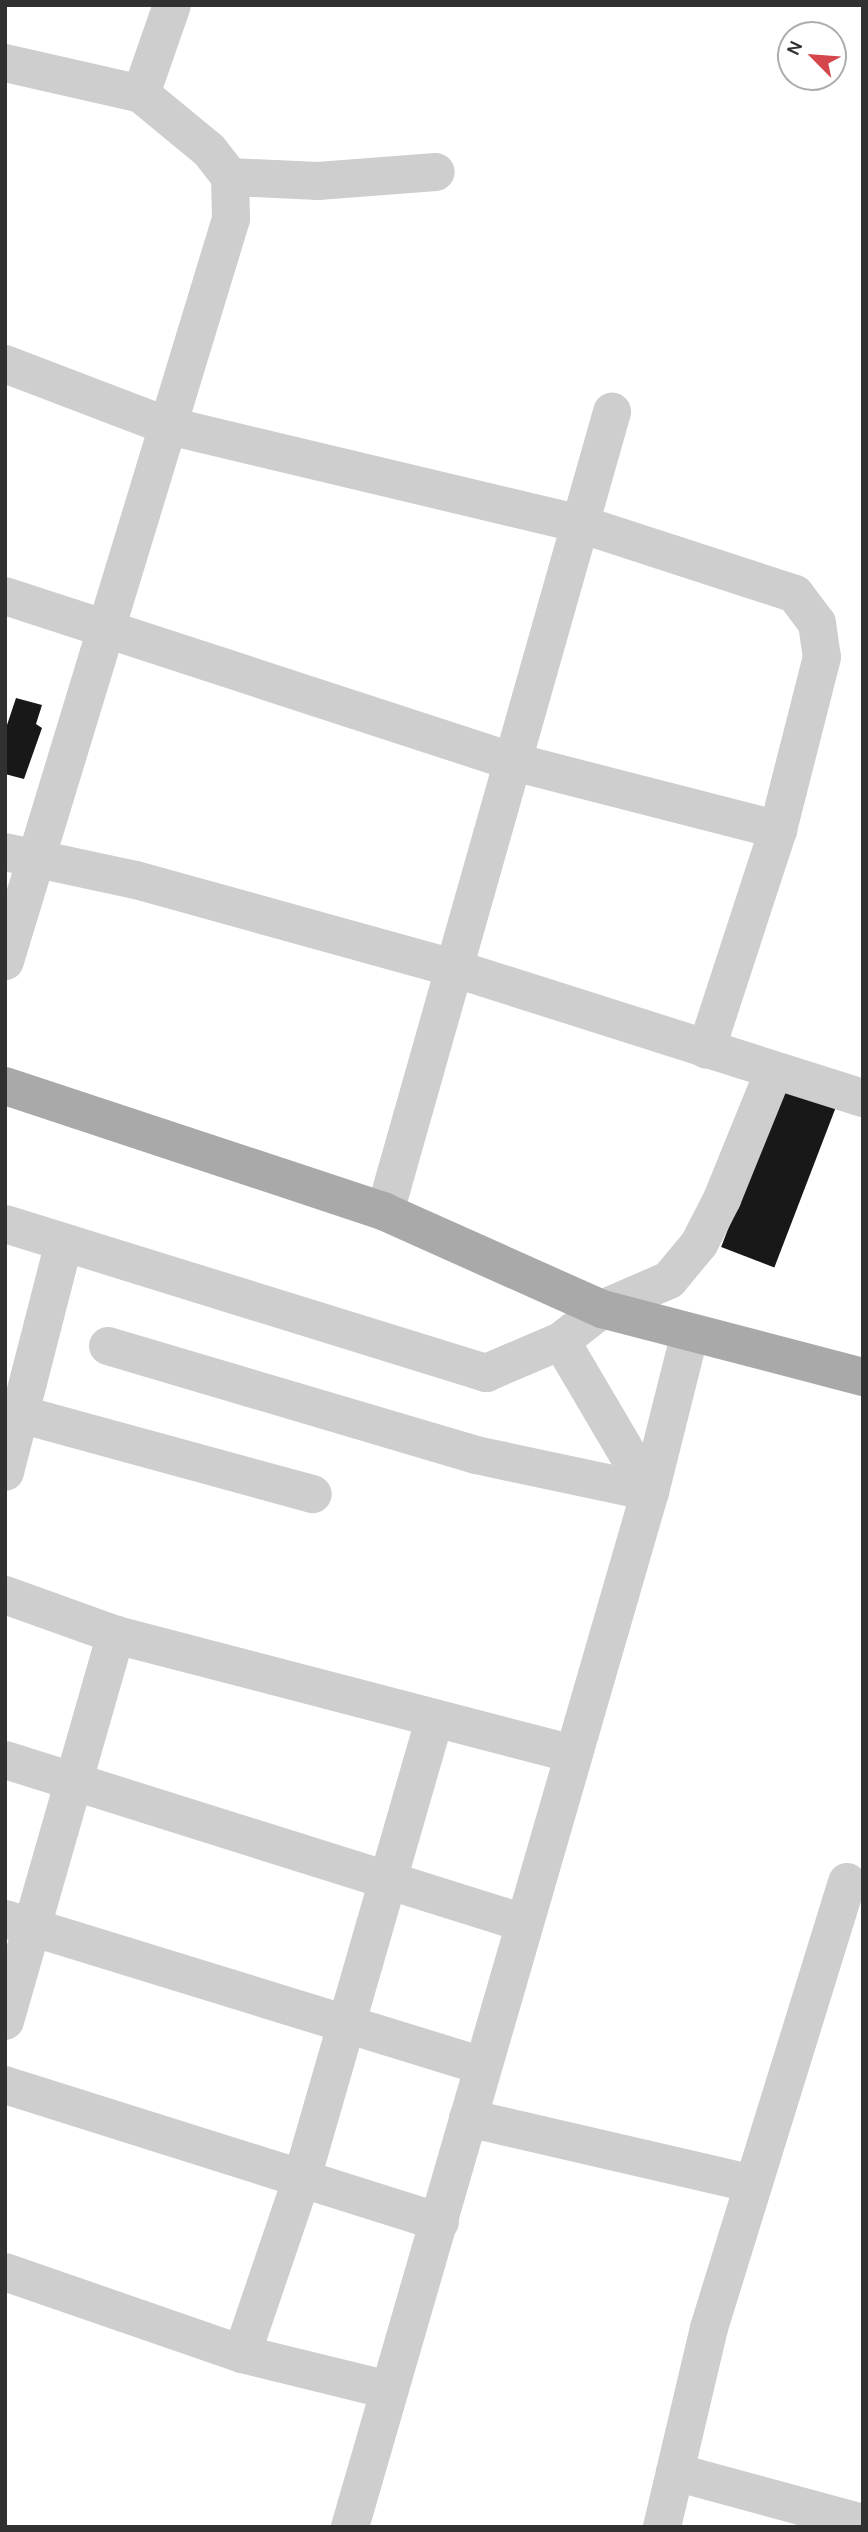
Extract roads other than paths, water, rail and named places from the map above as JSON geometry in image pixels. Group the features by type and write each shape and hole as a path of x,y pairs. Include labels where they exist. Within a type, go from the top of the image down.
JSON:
{"main road":[{"path":"5,1086 385,1212 602,1309 846,1373"}],"street":[{"path":"141,94 172,5"},
{"path":"5,63 141,94 209,150 230,177 231,219 165,425 109,626 19,856 5,961"},
{"path":"230,177 318,181 436,172"},
{"path":"5,364 165,425 577,523 795,594 817,623 822,657 779,830 706,1049"},
{"path":"385,1212 514,762 577,523 612,412"},
{"path":"5,596 109,626 514,762 779,830"},
{"path":"19,856 136,880 456,969 863,1098"},
{"path":"5,1224 458,1368 486,1373 561,1341 602,1309 668,1280 699,1244 774,1071"},
{"path":"5,1472 11,1411 64,1242"},
{"path":"350,2527 440,2222 468,2118 479,2065 524,1923 650,1492 690,1333"},
{"path":"561,1341 650,1492"},
{"path":"108,1346 476,1455 650,1492"},
{"path":"11,1411 313,1494"},
{"path":"5,1595 116,1635 434,1720 574,1754"},
{"path":"5,2021 19,1923 72,1780 116,1635"},
{"path":"242,2354 302,2178 383,1882 434,1720"},
{"path":"5,1760 383,1882 524,1923"},
{"path":"662,2527 753,2183 846,1882"},
{"path":"19,1923 479,2065"},
{"path":"5,2085 440,2222"},
{"path":"468,2118 753,2183"},
{"path":"5,2272 242,2354 389,2390"},
{"path":"675,2472 863,2524"}]}
